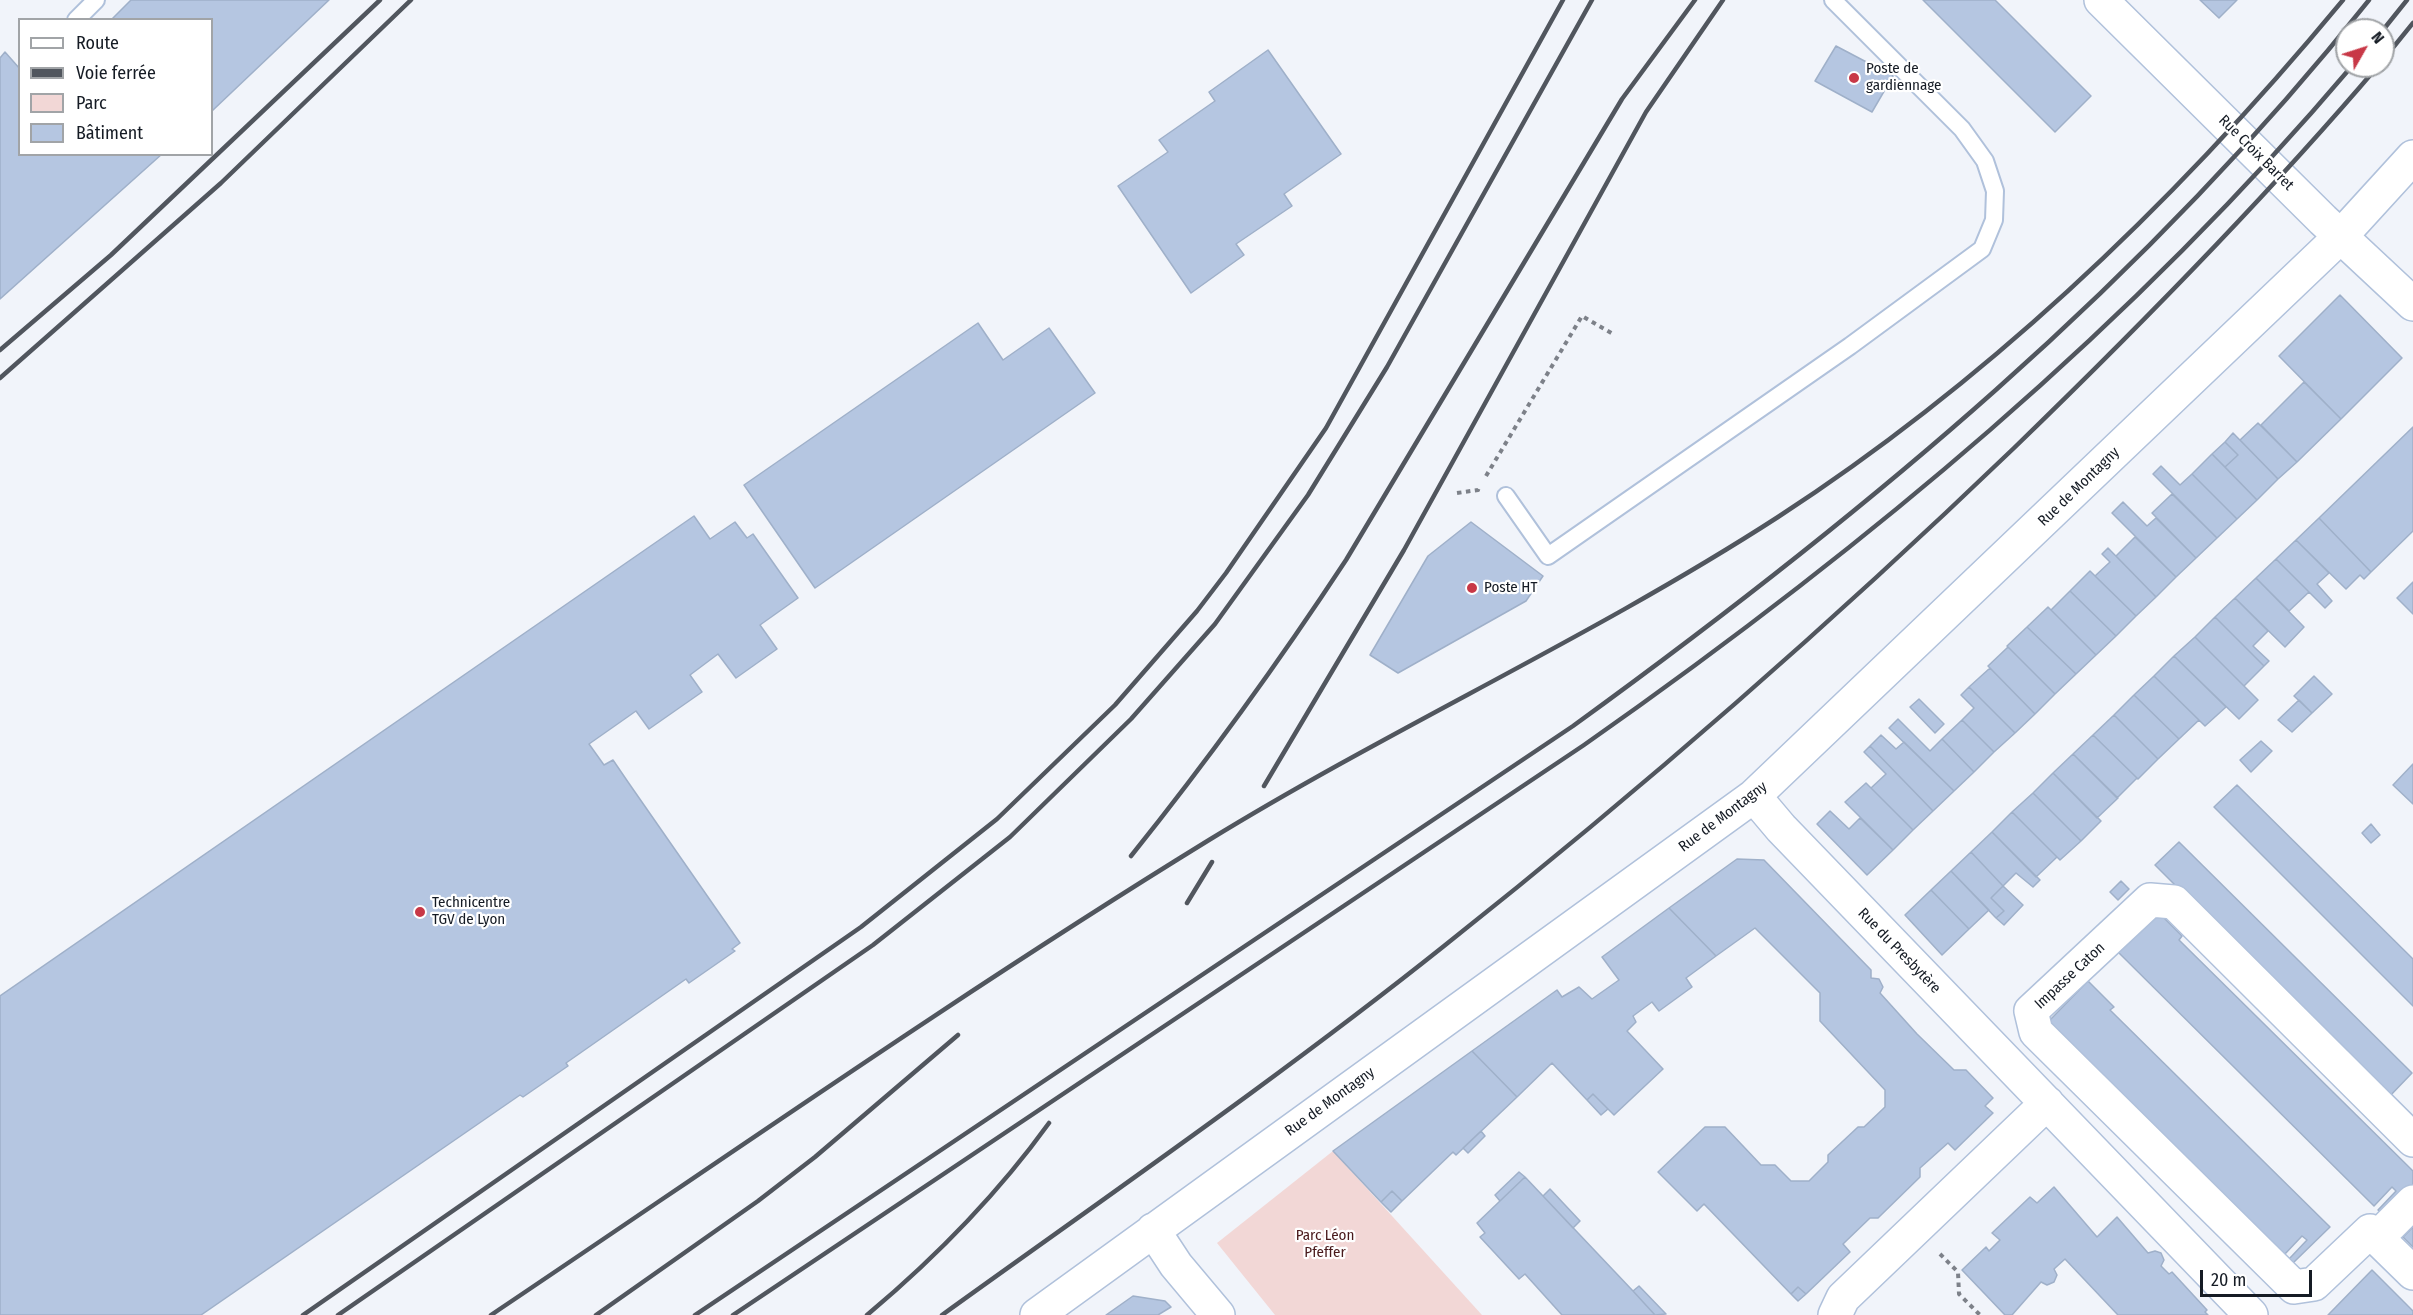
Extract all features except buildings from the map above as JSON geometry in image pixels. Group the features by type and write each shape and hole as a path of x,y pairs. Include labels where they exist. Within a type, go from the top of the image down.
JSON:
{"street":[{"name":"Rue Croix Barret","path":"2101,0 2340,237 2413,304"},
{"name":"Rue de Montagny","path":"1037,1315 1754,796 2340,237 2413,157"},
{"name":"Rue du Presbytère","path":"1754,796 1781,828 2252,1315"},
{"name":"Impasse Caton","path":"2413,1140 2174,902 2150,900 2031,1011 2036,1032 2294,1287 2314,1284 2370,1231 2377,1238 2413,1202"},
{"path":"1835,1315 1843,1298 2047,1103"},
{"path":"1152,1230 1176,1265 1218,1315"},
{"path":"2377,1238 2413,1273"}],"lane":[{"path":"77,18 96,0"},
{"path":"1506,496 1548,556 1840,353 1982,249 1994,220 1995,191 1985,161 1962,129 1833,0"}],"path":[{"path":"1457,493 1478,490 1582,316 1613,334"},
{"path":"1913,1229 1958,1272 1959,1294 1980,1315"}],"green space":[{"name":"Parc Léon Pfeffer","path":"1333,1151 1482,1315 1275,1315 1217,1243"}],"railway":[{"path":"0,350 111,255 380,0"},
{"path":"0,378 221,183 411,0"},
{"path":"303,1315 861,927 997,819 1115,705 1197,611 1226,573 1326,428 1563,0"},
{"path":"338,1315 873,945 1010,837 1131,719 1215,624 1308,495 1387,367 1592,0"},
{"path":"1131,856 1242,710 1346,560 1622,99 1695,0"},
{"path":"1264,786 1404,550 1646,112 1723,0"},
{"path":"491,1315 937,1014 1209,840 1350,758 1638,602 1778,517 1857,463 1934,405 2080,280 2216,144 2343,0"},
{"path":"695,1315 1573,726 1682,646 1788,563 1996,390 2095,298 2191,203 2282,104 2369,0"},
{"path":"2393,18 2407,0"},
{"path":"2395,45 2413,23"},
{"path":"733,1315 1584,745 1791,593 1892,513 2086,344 2178,255 2267,162 2341,78"},
{"path":"942,1315 1195,1134 1383,994 1591,827 1735,704 1876,578 2014,448 2108,355 2291,165 2368,78"},
{"path":"1187,903 1212,862"},
{"path":"596,1315 758,1201 815,1157 958,1035"},
{"path":"867,1315 964,1225 1029,1150 1049,1123"}],"place":[{"name":"Poste de gardiennage","path":"1854,78"},
{"name":"Poste HT","path":"1472,588"},
{"name":"Technicentre TGV de Lyon","path":"420,912"}]}
